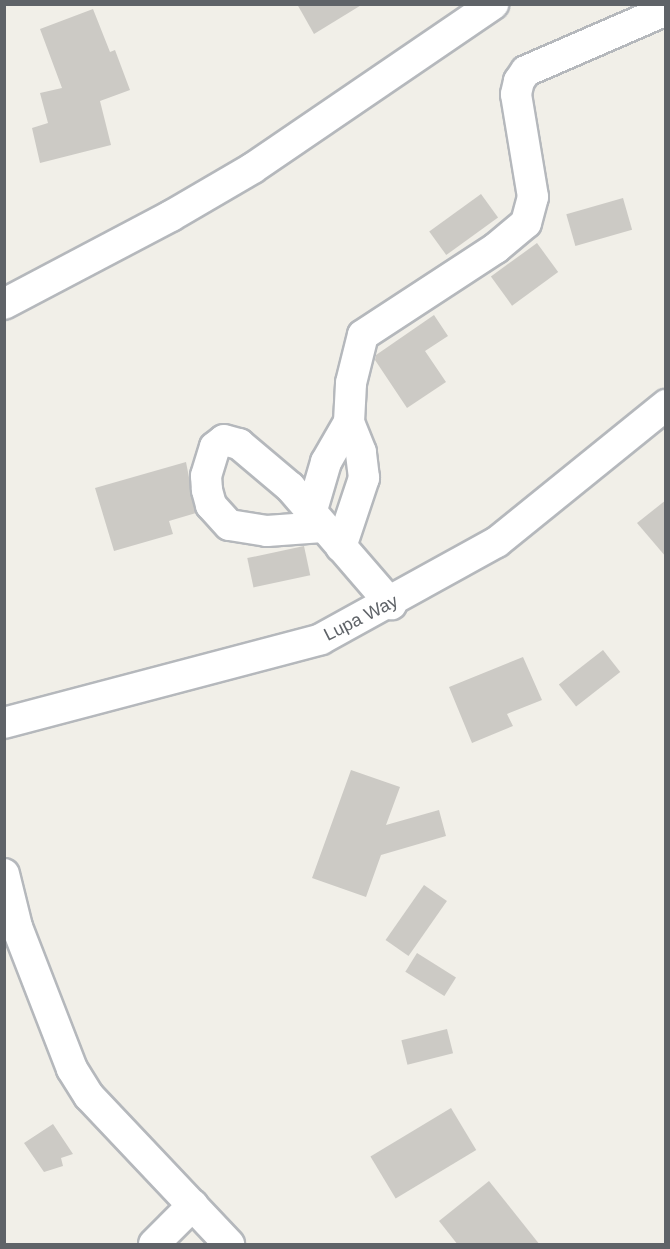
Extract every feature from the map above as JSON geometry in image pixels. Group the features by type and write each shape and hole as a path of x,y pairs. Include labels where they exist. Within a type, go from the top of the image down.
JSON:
{"street":[{"path":"4,304 171,216 253,168 493,4"},
{"path":"325,528 364,478 361,452 349,422 351,383 363,335 496,249 526,223 533,197 516,94 526,71 666,10"},
{"name":"Lupa Way","path":"4,723 321,639 391,604 497,542 666,405"},
{"path":"349,422 326,462 325,528 391,604"},
{"path":"4,874 17,927 72,1069 89,1096 230,1245"},
{"path":"154,1245 193,1205"}],"building":[{"path":"297,4 363,4 314,34"},
{"path":"93,9 110,52 115,50 130,90 100,101 111,145 40,163 32,128 48,123 40,93 62,88 40,29"},
{"path":"481,194 498,217 446,255 429,232"},
{"path":"623,198 632,230 575,246 566,214"},
{"path":"537,243 558,272 512,306 491,277"},
{"path":"434,315 448,336 425,351 446,382 407,408 375,360 376,355"},
{"path":"186,462 196,513 169,521 173,534 114,551 95,488"},
{"path":"666,500 666,557 637,523"},
{"path":"304,546 310,575 254,587 247,558"},
{"path":"603,650 620,672 576,707 559,684"},
{"path":"523,657 542,700 507,714 513,726 472,743 449,687"},
{"path":"351,770 400,787 386,825 439,810 446,836 381,855 366,897 312,878"},
{"path":"424,885 447,901 409,956 386,940"},
{"path":"417,953 456,977 444,996 405,972"},
{"path":"447,1029 453,1053 407,1065 401,1040"},
{"path":"451,1108 476,1150 396,1198 370,1156"},
{"path":"53,1124 73,1154 61,1158 63,1166 44,1172 24,1143"},
{"path":"489,1181 540,1245 458,1245 439,1221"}]}
